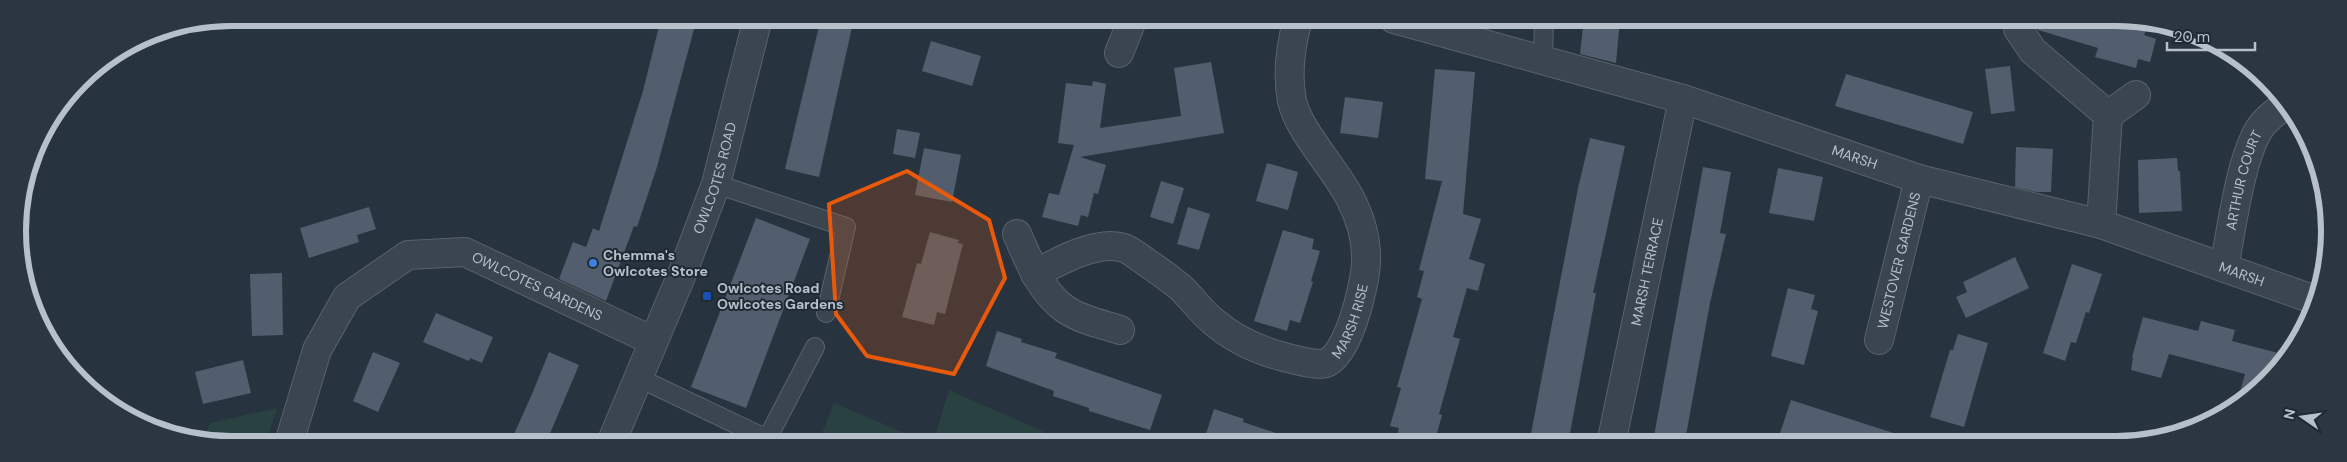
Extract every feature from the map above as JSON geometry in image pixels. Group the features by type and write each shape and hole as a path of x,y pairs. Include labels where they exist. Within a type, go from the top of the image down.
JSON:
{"street":[{"name":"OWLCOTES ROAD","path":"614,436 716,184 756,26"},
{"path":"1119,53 1130,26"},
{"name":"MARSH RISE","path":"1035,274 1084,251 1105,247 1123,248 1164,275 1180,288 1213,322 1242,343 1260,351 1309,363 1323,364 1334,359 1342,349 1363,285 1366,262 1364,242 1360,220 1350,196 1303,125 1293,102 1291,56 1297,26"},
{"name":"MARSH","path":"1419,26 1683,99 1919,178 2101,224 2310,298"},
{"path":"2019,26 2018,29 2033,51 2108,115"},
{"path":"2108,115 2136,95"},
{"name":"MARSH TERRACE","path":"1613,436 1683,99"},
{"name":"ARTHUR COURT","path":"2224,268 2236,202 2252,144 2263,124 2281,110"},
{"path":"2101,224 2108,115"},
{"name":"WESTOVER GARDENS","path":"1879,340 1919,178"},
{"path":"1017,234 1035,274 1050,296 1066,310 1120,330"},
{"name":"OWLCOTES GARDENS","path":"291,436 316,350 347,297 408,256 465,252 653,341"}],"lane":[{"path":"1543,60 1544,26"},
{"path":"716,184 846,227 826,314"},
{"path":"769,436 815,348"},
{"path":"639,378 761,436"}],"highlighted area":[{"path":"907,171 989,220 1005,278 954,374 867,356 836,314 829,204"}],"green space":[{"path":"949,390 1053,436 935,436"},
{"path":"834,403 912,436 821,436"},
{"path":"277,408 268,436 207,434 210,423"}],"building":[{"path":"659,26 695,26 657,167 637,227 634,226 606,301 559,279 573,242 586,247 593,228 599,231 643,91"},
{"path":"819,26 852,26 819,177 785,169"},
{"path":"1583,26 1619,26 1616,63 1580,54"},
{"path":"2035,26 2137,28 2146,30 2144,35 2156,39 2150,62 2138,59 2136,68 2095,57 2098,48 2038,30"},
{"path":"931,41 981,56 972,86 922,71"},
{"path":"1211,62 1224,133 1080,157 1106,165 1098,194 1094,193 1088,217 1081,215 1078,226 1042,217 1049,193 1059,195 1074,145 1058,143 1066,83 1092,86 1093,81 1106,84 1100,128 1181,116 1174,68"},
{"path":"2010,66 2015,111 1991,114 1985,69"},
{"path":"1435,69 1475,72 1463,214 1481,219 1469,259 1485,264 1478,291 1467,288 1453,337 1460,339 1439,414 1442,415 1436,436 1400,436 1397,435 1399,428 1390,426 1401,388 1397,387 1422,299 1417,297 1424,271 1419,270 1442,181 1425,179"},
{"path":"1846,74 1973,112 1963,144 1835,106"},
{"path":"1345,97 1383,102 1378,138 1340,133"},
{"path":"897,129 920,133 915,158 893,154"},
{"path":"1590,138 1625,146 1593,293 1596,293 1569,436 1531,436 1578,188"},
{"path":"2016,147 2053,149 2051,192 2036,192 2015,187"},
{"path":"924,148 961,155 952,202 915,195"},
{"path":"2177,158 2178,171 2180,171 2182,211 2139,213 2138,160"},
{"path":"1267,163 1298,172 1288,210 1256,201"},
{"path":"1703,167 1731,172 1720,233 1726,234 1710,303 1686,436 1654,436"},
{"path":"1778,168 1823,177 1814,221 1769,213"},
{"path":"1161,181 1184,188 1173,224 1150,217"},
{"path":"369,207 376,229 357,235 359,242 309,258 300,228"},
{"path":"1188,207 1210,214 1199,250 1177,244"},
{"path":"756,218 810,239 746,408 691,387"},
{"path":"1283,230 1314,239 1312,249 1320,251 1311,281 1313,282 1300,323 1290,320 1287,331 1254,321"},
{"path":"930,232 959,240 958,243 963,244 945,314 937,312 934,325 902,317 917,263 921,264"},
{"path":"2015,257 2029,288 1966,318 1956,297 1967,292 1963,282"},
{"path":"2072,264 2102,274 2089,313 2086,312 2076,343 2071,342 2065,361 2043,353"},
{"path":"282,273 283,335 252,336 250,274"},
{"path":"1788,288 1815,295 1811,309 1818,311 1804,365 1771,356"},
{"path":"436,313 493,337 482,363 470,358 469,361 423,342"},
{"path":"2143,317 2198,331 2201,321 2235,330 2232,341 2280,353 2261,376 2239,394 2245,374 2169,354 2161,378 2131,370 2132,357"},
{"path":"997,331 1022,339 1021,342 1057,353 1055,358 1162,395 1150,430 1089,411 1089,408 1053,396 1054,391 986,366"},
{"path":"1958,334 1988,343 1964,427 1930,417 1950,350 1953,350"},
{"path":"373,352 400,363 378,412 353,401"},
{"path":"549,352 579,365 549,436 513,436"},
{"path":"243,360 251,393 203,404 195,372"},
{"path":"1791,400 1903,436 1789,436 1780,433"},
{"path":"1214,409 1244,419 1243,422 1285,436 1205,436"}],"place":[{"name":"Chemma's Owlcotes Store","path":"593,263"},
{"name":"Owlcotes Road Owlcotes Gardens","path":"707,296"}]}
